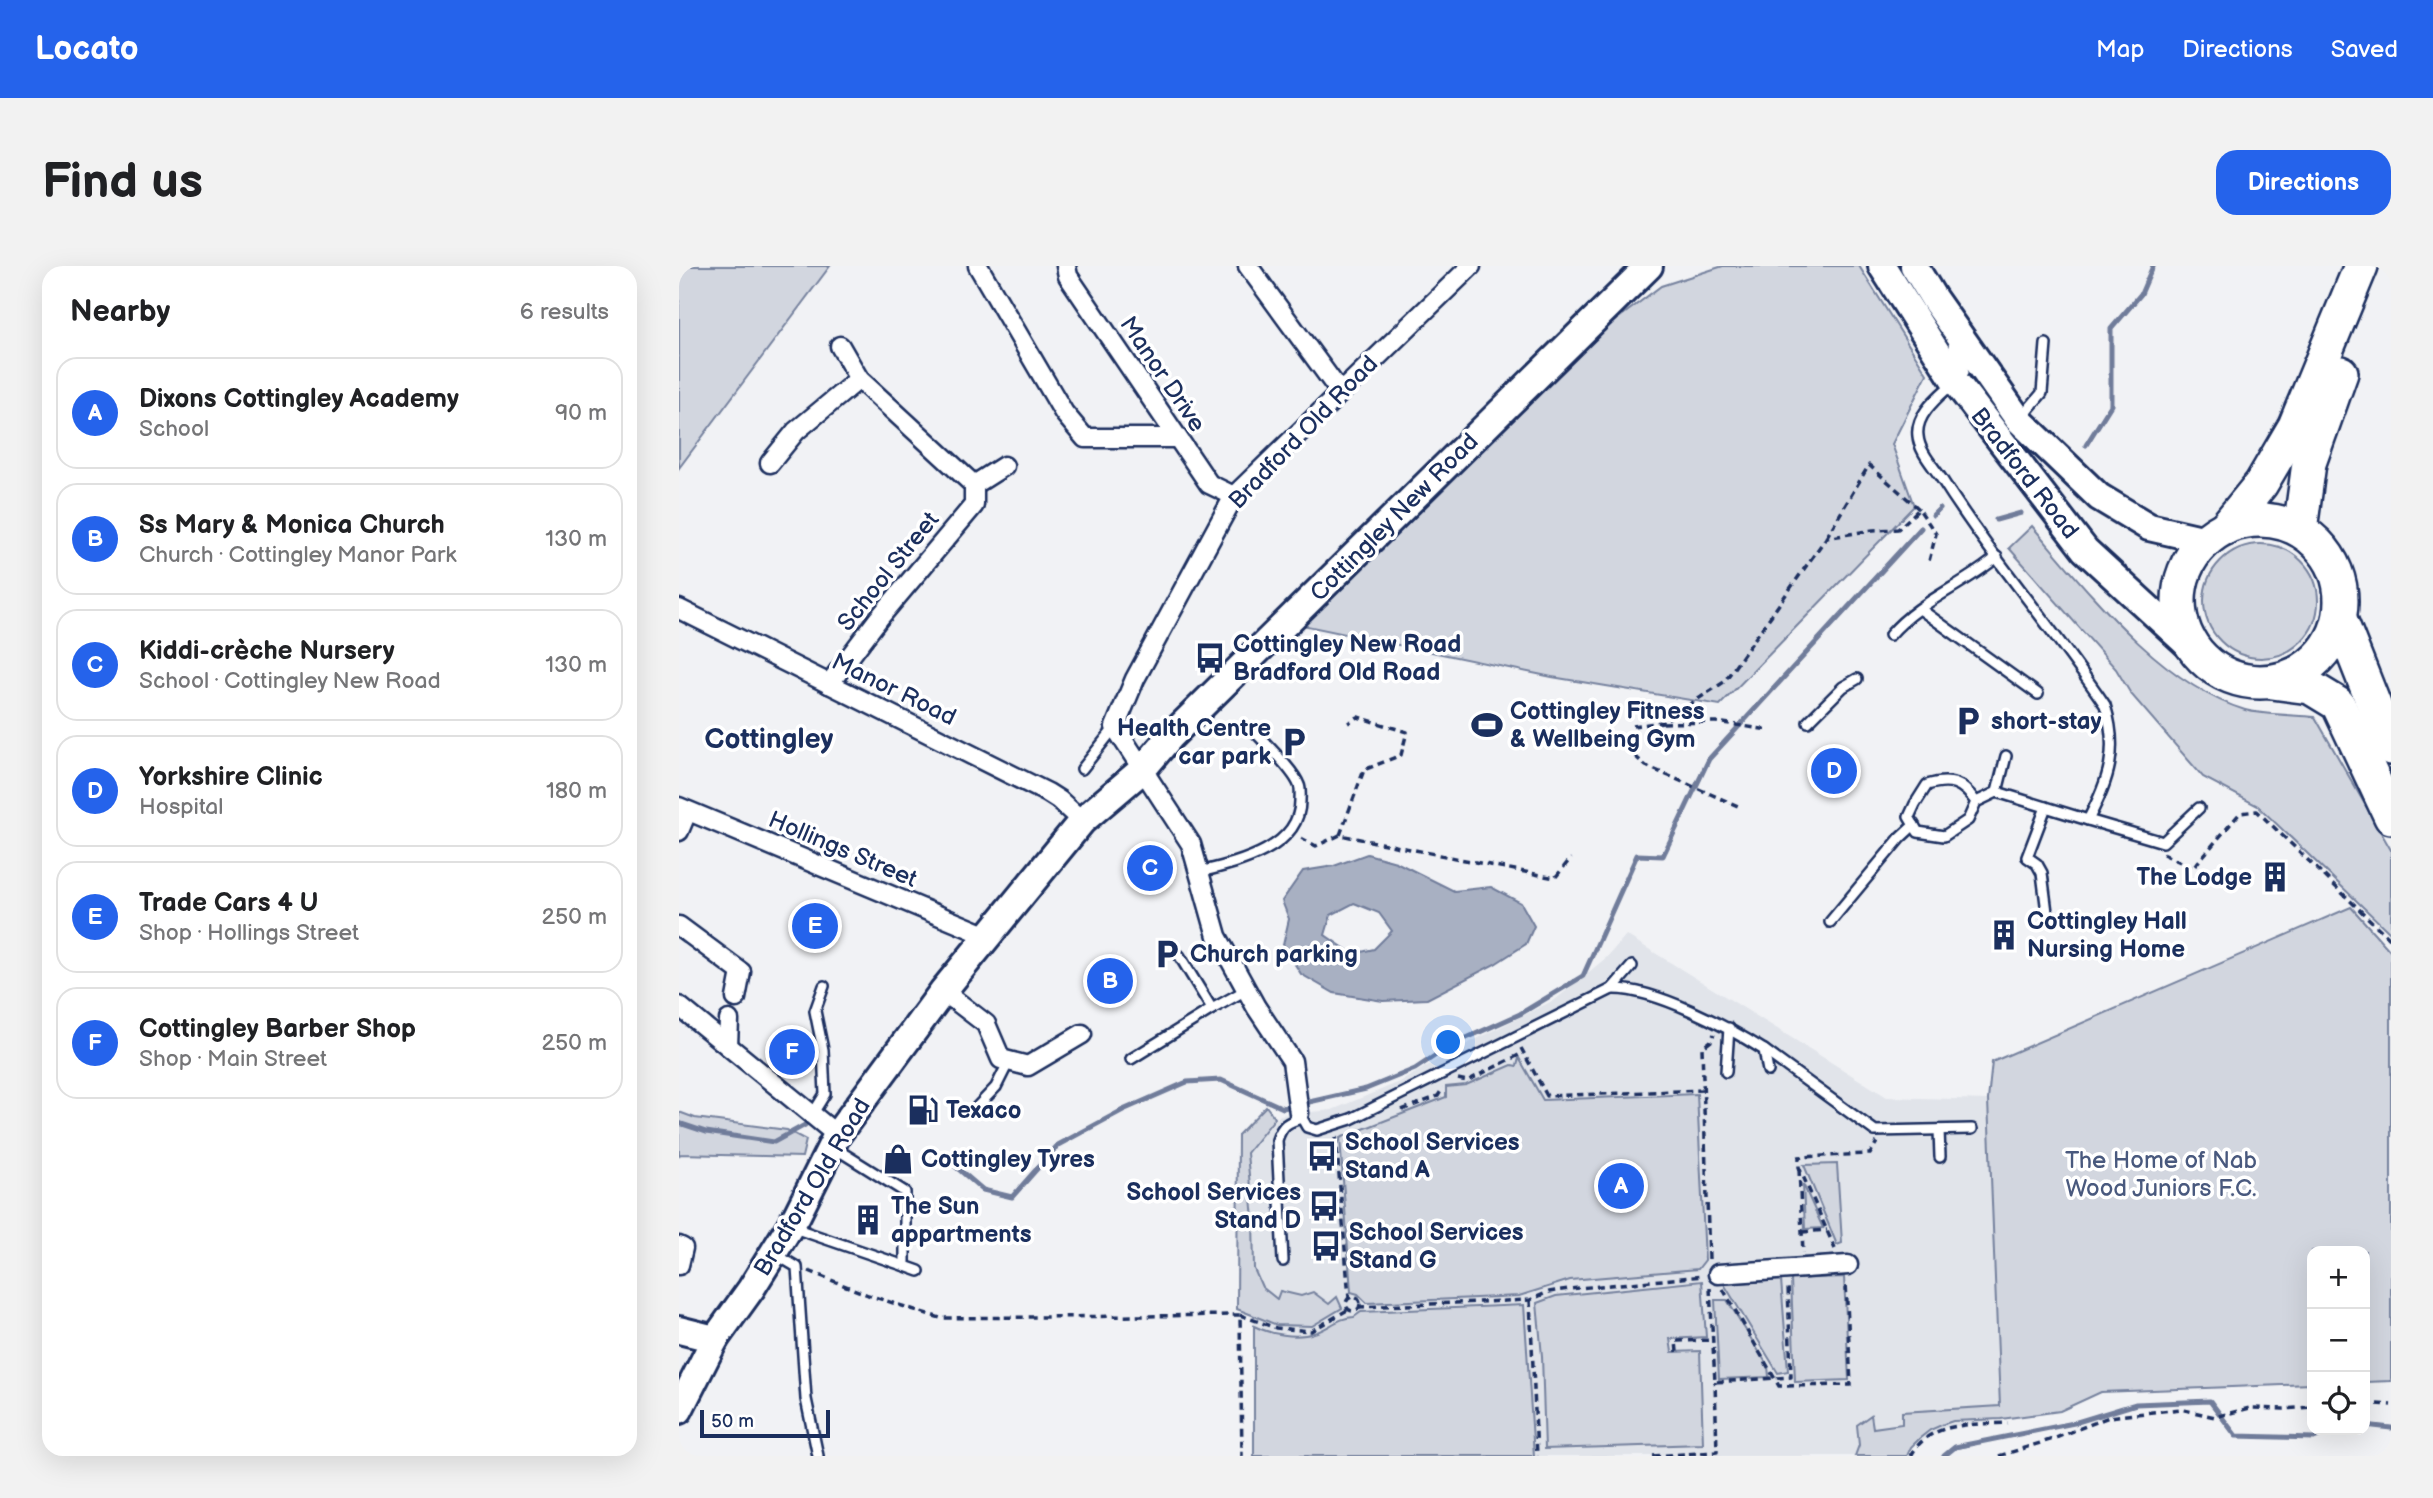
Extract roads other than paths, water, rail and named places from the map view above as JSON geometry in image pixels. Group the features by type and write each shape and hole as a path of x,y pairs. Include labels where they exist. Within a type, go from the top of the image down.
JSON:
{"highway":[{"path":"2300,530 2309,463 2361,266"},
{"path":"2383,266 2261,484 2190,559 2180,582 2179,605 2184,631 2198,654 2219,672 2245,681 2311,687 2338,704 2391,817"},
{"path":"2216,534 2250,520 2276,521 2300,530 2320,547 2335,568 2341,593 2340,619 2331,642 2316,661 2295,675 2272,682"},
{"path":"2340,619 2391,748"}],"main road":[{"name":"Cottingley New Road","path":"988,936 1082,821 1142,770 1170,737 1649,266"},
{"name":"Bradford Road","path":"1882,266 1996,410 2099,497 2149,527 2216,534"},
{"name":"Bradford Road","path":"1914,266 1996,410 2068,528 2085,550 2198,654"},
{"name":"Bradford Old Road","path":"679,1409 715,1339 790,1227 835,1141 943,992 988,936"},
{"path":"679,1330 715,1339"}],"street":[{"path":"978,266 1064,413 1084,438 1177,438"},
{"name":"Manor Drive","path":"1066,266 1068,276 1209,484 1234,496"},
{"path":"1248,266 1340,392"},
{"name":"Bradford Old Road","path":"1115,727 1135,679 1234,496 1462,269"},
{"path":"840,346 859,379 974,485 1004,466"},
{"path":"770,463 796,431 859,379"},
{"name":"School Street","path":"829,684 879,618 974,505 974,485"},
{"name":"Manor Road","path":"679,608 1048,793 1082,821"},
{"path":"1115,727 1191,844 1217,936 1246,989 1292,1061 1301,1116"},
{"path":"679,831 683,809"},
{"name":"Hollings Street","path":"683,809 988,936"},
{"path":"679,926 741,972 736,998"},
{"path":"943,992 986,1024 1001,1059 1028,1066 1082,1034"},
{"path":"679,1006 812,1115 835,1141"},
{"path":"728,1046 729,1020"},
{"path":"679,1246 683,1248 679,1265"},
{"path":"1716,1278 1845,1265"}],"lane":[{"path":"1934,299 1964,372 1996,410 2022,456 2058,499 2068,528"},
{"path":"2046,344 2042,393 1996,410 1935,400 1919,424 1917,435 1920,446 1951,494 2105,705 2113,741 2111,763 2101,796 2088,820"},
{"path":"1890,635 1920,609 1977,575 1997,557"},
{"path":"1920,609 2038,694"},
{"path":"1808,722 1843,687 1857,679"},
{"path":"1082,769 1115,727"},
{"path":"1200,872 1239,862 1274,845 1289,832 1297,818 1300,785 1257,734"},
{"path":"1997,792 2006,757"},
{"path":"1976,802 1966,788 1944,780 1927,785 1909,817 1918,832 1944,836 1968,820 1976,802 1997,792 2164,842 2199,808"},
{"path":"2046,807 2027,858 2037,863 2042,873 2048,920"},
{"path":"1831,922 1900,838 1914,825"},
{"path":"1179,955 1212,1009"},
{"path":"1283,1261 1277,1140 1280,1129 1287,1122 1301,1116 1307,1127 1317,1130 1351,1119 1612,989 1632,965"},
{"path":"812,1115 825,1094 823,1050 815,1011 824,986"},
{"path":"1131,1059 1246,989"},
{"path":"1612,989 1646,995 1729,1028 1764,1050 1875,1131 1972,1129"},
{"path":"1726,1072 1729,1028"},
{"path":"1764,1050 1768,1071"},
{"path":"976,1108 996,1087 1009,1061"},
{"path":"1939,1130 1940,1157"},
{"path":"835,1141 905,1192 905,1266"},
{"path":"790,1227 919,1271"},
{"path":"773,1253 797,1267 806,1399 818,1456"}],"water":[{"path":"1367,854 1396,862 1454,891 1491,887 1521,903 1534,926 1526,944 1495,964 1427,999 1383,1001 1334,993 1301,974 1283,945 1289,919 1282,901 1303,871 1334,866","holes":["1354,903 1379,913 1392,931 1374,949 1353,954 1325,935 1331,915"]}],"waterway":[{"path":"2086,445 2111,405 2111,329 2141,294 2153,266"},
{"path":"1933,515 1940,508"},
{"path":"1996,520 2021,513"},
{"path":"941,1154 983,1190 1012,1197 1058,1145 1123,1110 1187,1082 1221,1080 1283,1108 1366,1089 1415,1069 1451,1045 1520,1014 1583,976 1637,855 1663,856 1709,759 1921,528"},
{"path":"679,1123 706,1132 774,1142 805,1125"},
{"path":"1944,1456 1955,1447 2074,1423 2136,1404 2210,1401 2236,1436 2314,1438 2322,1435"},
{"path":"2370,1426 2391,1428"}],"place":[{"name":"Cottingley New Road Bradford Old Road","path":"1210,658"},
{"name":"short-stay","path":"1968,721"},
{"name":"Cottingley Fitness & Wellbeing Gym","path":"1487,725"},
{"name":"Health Centre car park","path":"1294,742"},
{"name":"Yorkshire Clinic","path":"1834,771"},
{"name":"Kiddi-crèche Nursery","path":"1150,868"},
{"name":"The Lodge","path":"2275,877"},
{"name":"Trade Cars 4 U","path":"815,926"},
{"name":"Cottingley Hall Nursing Home","path":"2004,935"},
{"name":"Church parking","path":"1167,954"},
{"name":"Ss Mary & Monica Church","path":"1110,981"},
{"name":"Cottingley Barber Shop","path":"792,1052"},
{"name":"Texaco","path":"923,1110"},
{"name":"School Services Stand A","path":"1322,1156"},
{"name":"Cottingley Tyres","path":"898,1159"},
{"name":"Dixons Cottingley Academy","path":"1621,1186"},
{"name":"School Services Stand D","path":"1324,1206"},
{"name":"The Sun appartments","path":"868,1220"},
{"name":"School Services Stand G","path":"1326,1246"}],"district":[{"name":"Cottingley","path":"769,738"}],"park label":[{"name":"The Home of Nab Wood Juniors F.C.","path":"2161,1174"}]}
